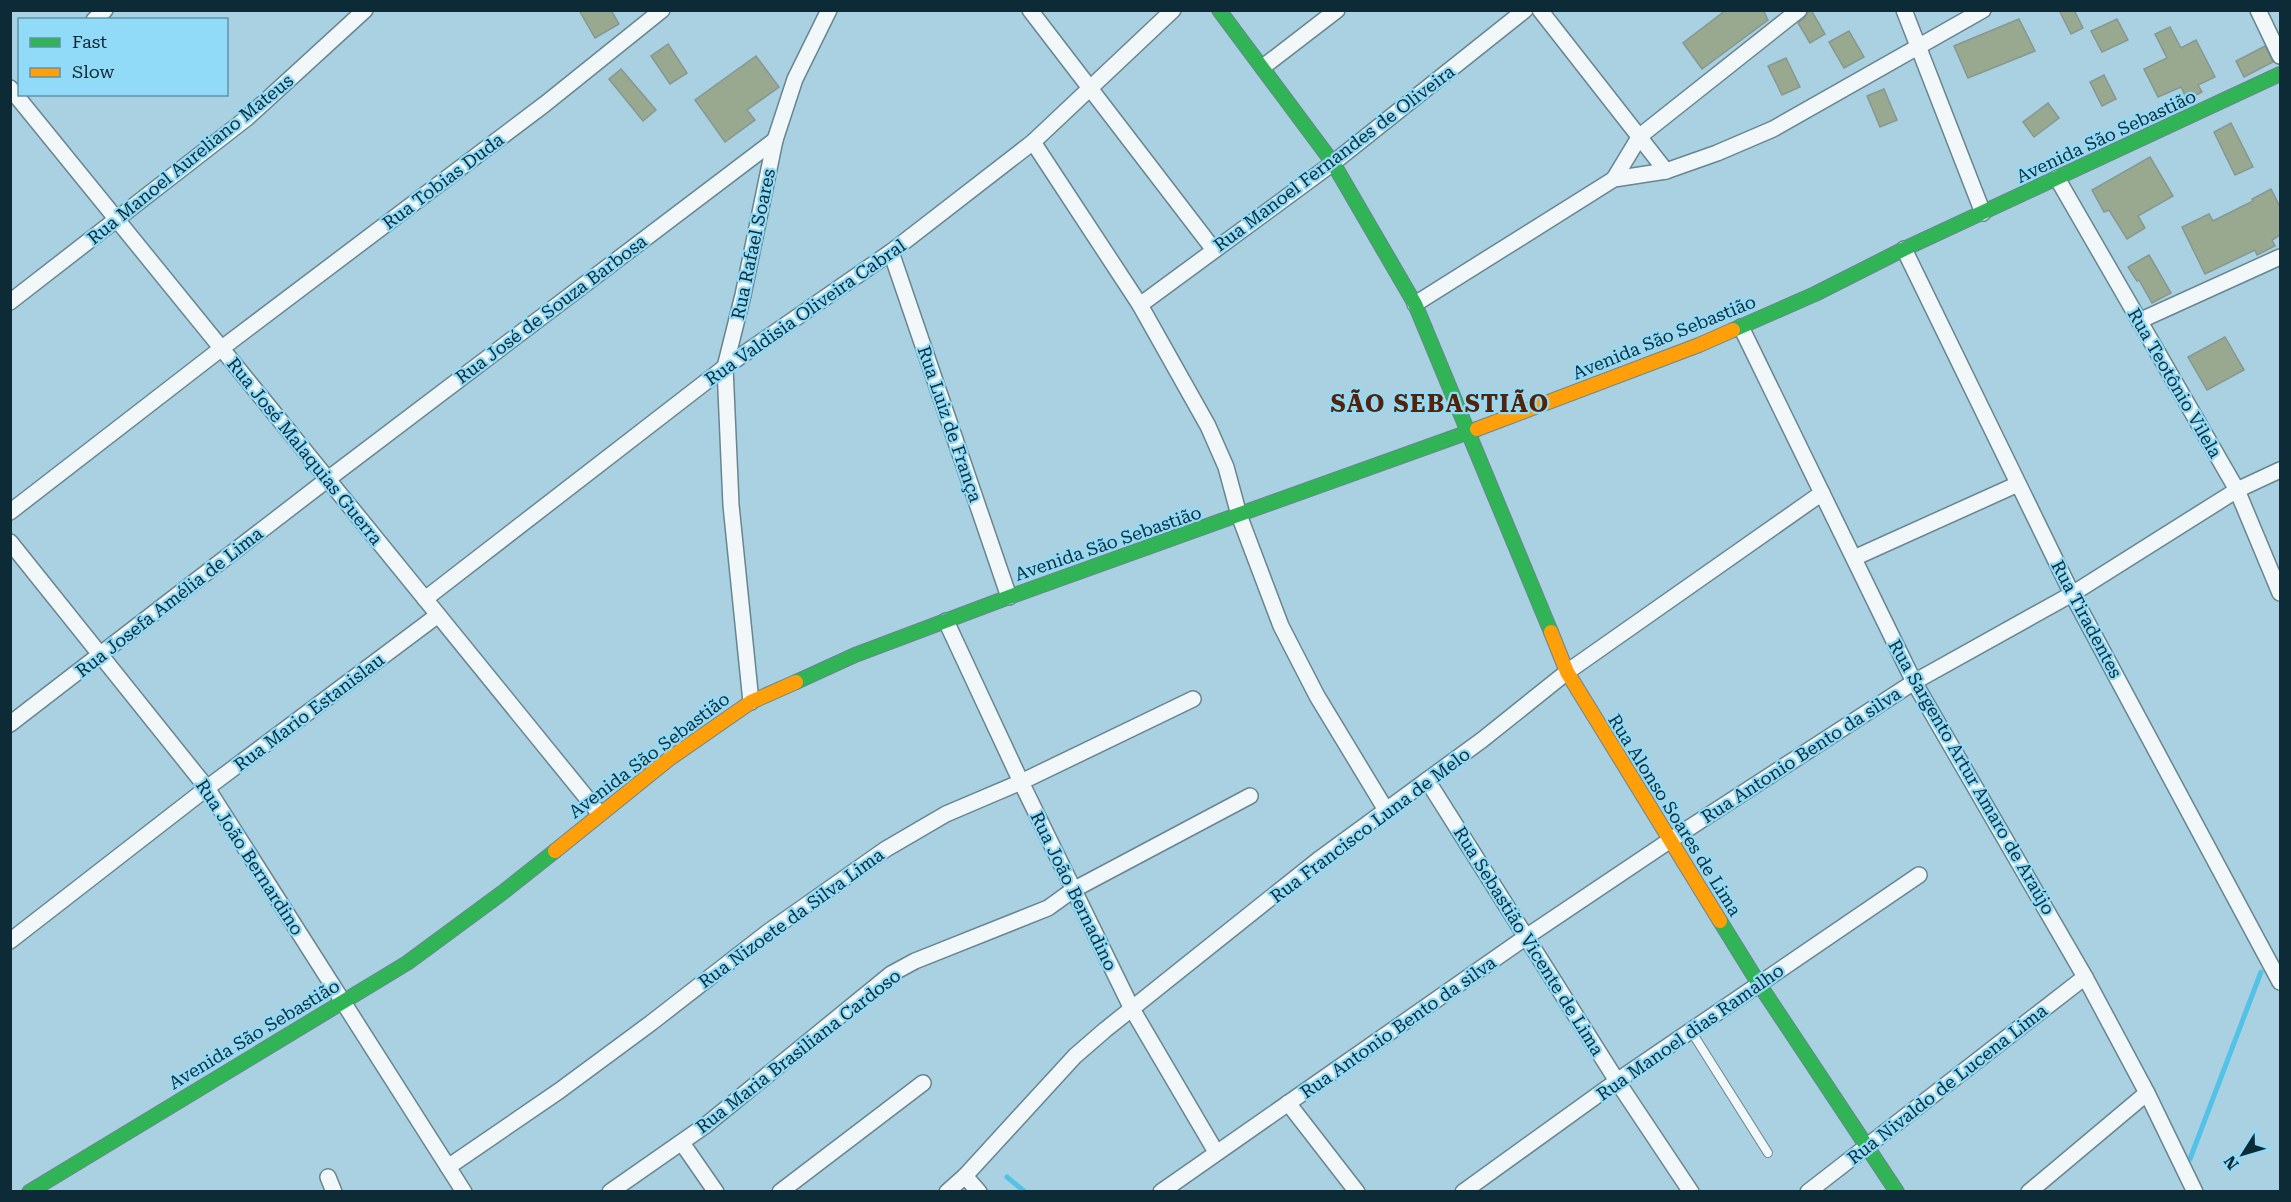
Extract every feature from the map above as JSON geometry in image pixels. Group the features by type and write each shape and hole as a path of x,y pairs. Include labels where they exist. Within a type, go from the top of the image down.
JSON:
{"main road":[{"name":"Rua Alonso Soares de Lima","path":"1219,10 1333,163 1415,304 1567,672 1759,984 1897,1191"},
{"name":"Avenida São Sebastião","path":"29,1191 407,963 483,907 669,759 751,702 855,655 1009,597 1469,432 1699,345 1815,294 1904,249 2280,74"}],"street":[{"name":"Rua Manoel Aureliano Mateus","path":"10,302 247,118 365,10"},
{"name":"Rua Tobias Duda","path":"10,512 222,348 545,104 662,10"},
{"name":"Rua Rafael Soares","path":"751,702 731,505 725,367 743,295 775,140 795,79 829,10"},
{"path":"1030,10 1214,250"},
{"name":"Rua Valdisia Oliveira Cabral","path":"425,599 725,367 891,252 1033,142 1173,10"},
{"path":"1263,67 1337,10"},
{"name":"Rua Manoel Fernandes de Oliveira","path":"1140,305 1333,163 1525,10"},
{"path":"1540,10 1666,171"},
{"path":"1614,179 1640,136 1799,10"},
{"path":"1904,10 1983,213"},
{"path":"1415,304 1614,179 1666,171 1717,153 1773,129 1983,10"},
{"path":"2258,10 2280,56"},
{"name":"Rua José Malaquias Guerra","path":"20,96 117,219 599,813"},
{"name":"Rua José de Souza Barbosa","path":"328,479 775,140"},
{"path":"1033,142 1140,305 1208,426 1226,466 1239,515 1286,636 1317,696 1386,810"},
{"name":"Rua Teotônio Vilela","path":"2057,178 2237,490 2280,593"},
{"name":"Rua Tiradentes","path":"1904,249 2072,594 2280,982"},
{"name":"Rua Luiz de França","path":"891,252 1009,597"},
{"path":"2139,321 2280,258"},
{"name":"Rua Sargento Artur Amaro de Araújo","path":"1741,327 1914,682 2085,976 2147,1093 2195,1191"},
{"name":"Rua Antonio Bento da silva","path":"1161,1191 1526,937 1914,682 2072,594 2237,490 2280,470"},
{"name":"Rua Josefa Amélia de Lima","path":"10,724 328,479"},
{"path":"1854,558 2018,483"},
{"name":"Rua Francisco Luna de Melo","path":"947,1191 964,1176 1075,1056 1318,860 1482,740 1567,672 1822,493"},
{"name":"Rua João Bernardino","path":"10,542 207,788 464,1191"},
{"name":"Rua Mario Estanislau","path":"10,941 207,788 438,615"},
{"name":"Rua João Bernadino","path":"946,621 1021,782 1132,1009 1216,1152"},
{"name":"Rua Nizoete da Silva Lima","path":"448,1167 559,1091 776,925 856,868 946,814 1021,782 1193,699"},
{"name":"Rua Sebastião Vicente de Lima","path":"1427,780 1617,1081 1690,1191"},
{"name":"Rua Maria Brasiliana Cardoso","path":"610,1191 706,1125 891,974 915,961 1048,908 1073,890 1250,796"},
{"name":"Rua Manoel dias Ramalho","path":"1463,1191 1617,1081 1919,875"},
{"name":"Rua Nivaldo de Lucena Lima","path":"1808,1191 2085,976"},
{"path":"780,1191 922,1083"},
{"path":"2029,1191 2045,1186 2147,1093"},
{"path":"1288,1103 1357,1191"},
{"path":"682,1143 716,1191"},
{"path":"964,1176 979,1191"}],"lane":[{"path":"1691,1031 1768,1153"}],"building":[{"path":"579,10 611,10 619,24 595,38"},
{"path":"1726,10 1763,10 1768,20 1702,69 1683,43"},
{"path":"1809,10 1825,34 1810,43 1798,23"},
{"path":"2059,10 2074,10 2083,28 2071,34"},
{"path":"2019,19 2035,51 1968,78 1954,46"},
{"path":"2117,19 2128,40 2102,52 2091,31"},
{"path":"2170,27 2181,48 2196,40 2215,77 2198,85 2202,92 2187,100 2181,87 2158,97 2144,69 2167,58 2155,34"},
{"path":"1849,31 1864,57 1844,68 1829,42"},
{"path":"668,44 687,73 670,84 651,56"},
{"path":"2265,46 2273,62 2244,77 2236,61"},
{"path":"756,56 779,87 747,110 755,120 725,142 695,100"},
{"path":"1786,58 1800,87 1782,95 1768,66"},
{"path":"621,69 656,110 643,121 609,79"},
{"path":"2104,75 2116,99 2102,106 2090,82"},
{"path":"1884,89 1897,120 1880,127 1867,96"},
{"path":"2048,103 2059,118 2034,137 2023,122"},
{"path":"2231,123 2253,167 2235,175 2214,132"},
{"path":"2150,157 2173,196 2138,216 2145,228 2127,239 2109,210 2104,212 2092,190"},
{"path":"2271,189 2280,207 2280,235 2272,240 2275,246 2257,255 2255,250 2205,274 2182,227 2209,214 2213,221 2253,201 2252,199"},
{"path":"2149,255 2171,293 2152,303 2139,280 2137,281 2128,267"},
{"path":"2225,337 2244,370 2207,390 2188,357"}],"waterway":[{"path":"2190,1159 2261,972"},
{"path":"1007,1177 1025,1192"}],"traffic: fast":[{"path":"1219,10 1333,163 1415,304 1551,632"},
{"path":"1733,330 1815,294 1904,249 2280,74"},
{"path":"796,682 855,655 1009,597 1477,429"},
{"path":"29,1192 407,963 555,851"},
{"path":"1720,921 1897,1192"}],"traffic: slow":[{"path":"1477,429 1733,330"},
{"path":"1551,632 1567,672 1720,921"},
{"path":"555,851 669,759 751,702 796,682"}],"district":[{"name":"SÃO SEBASTIÃO","path":"1440,404"}]}
